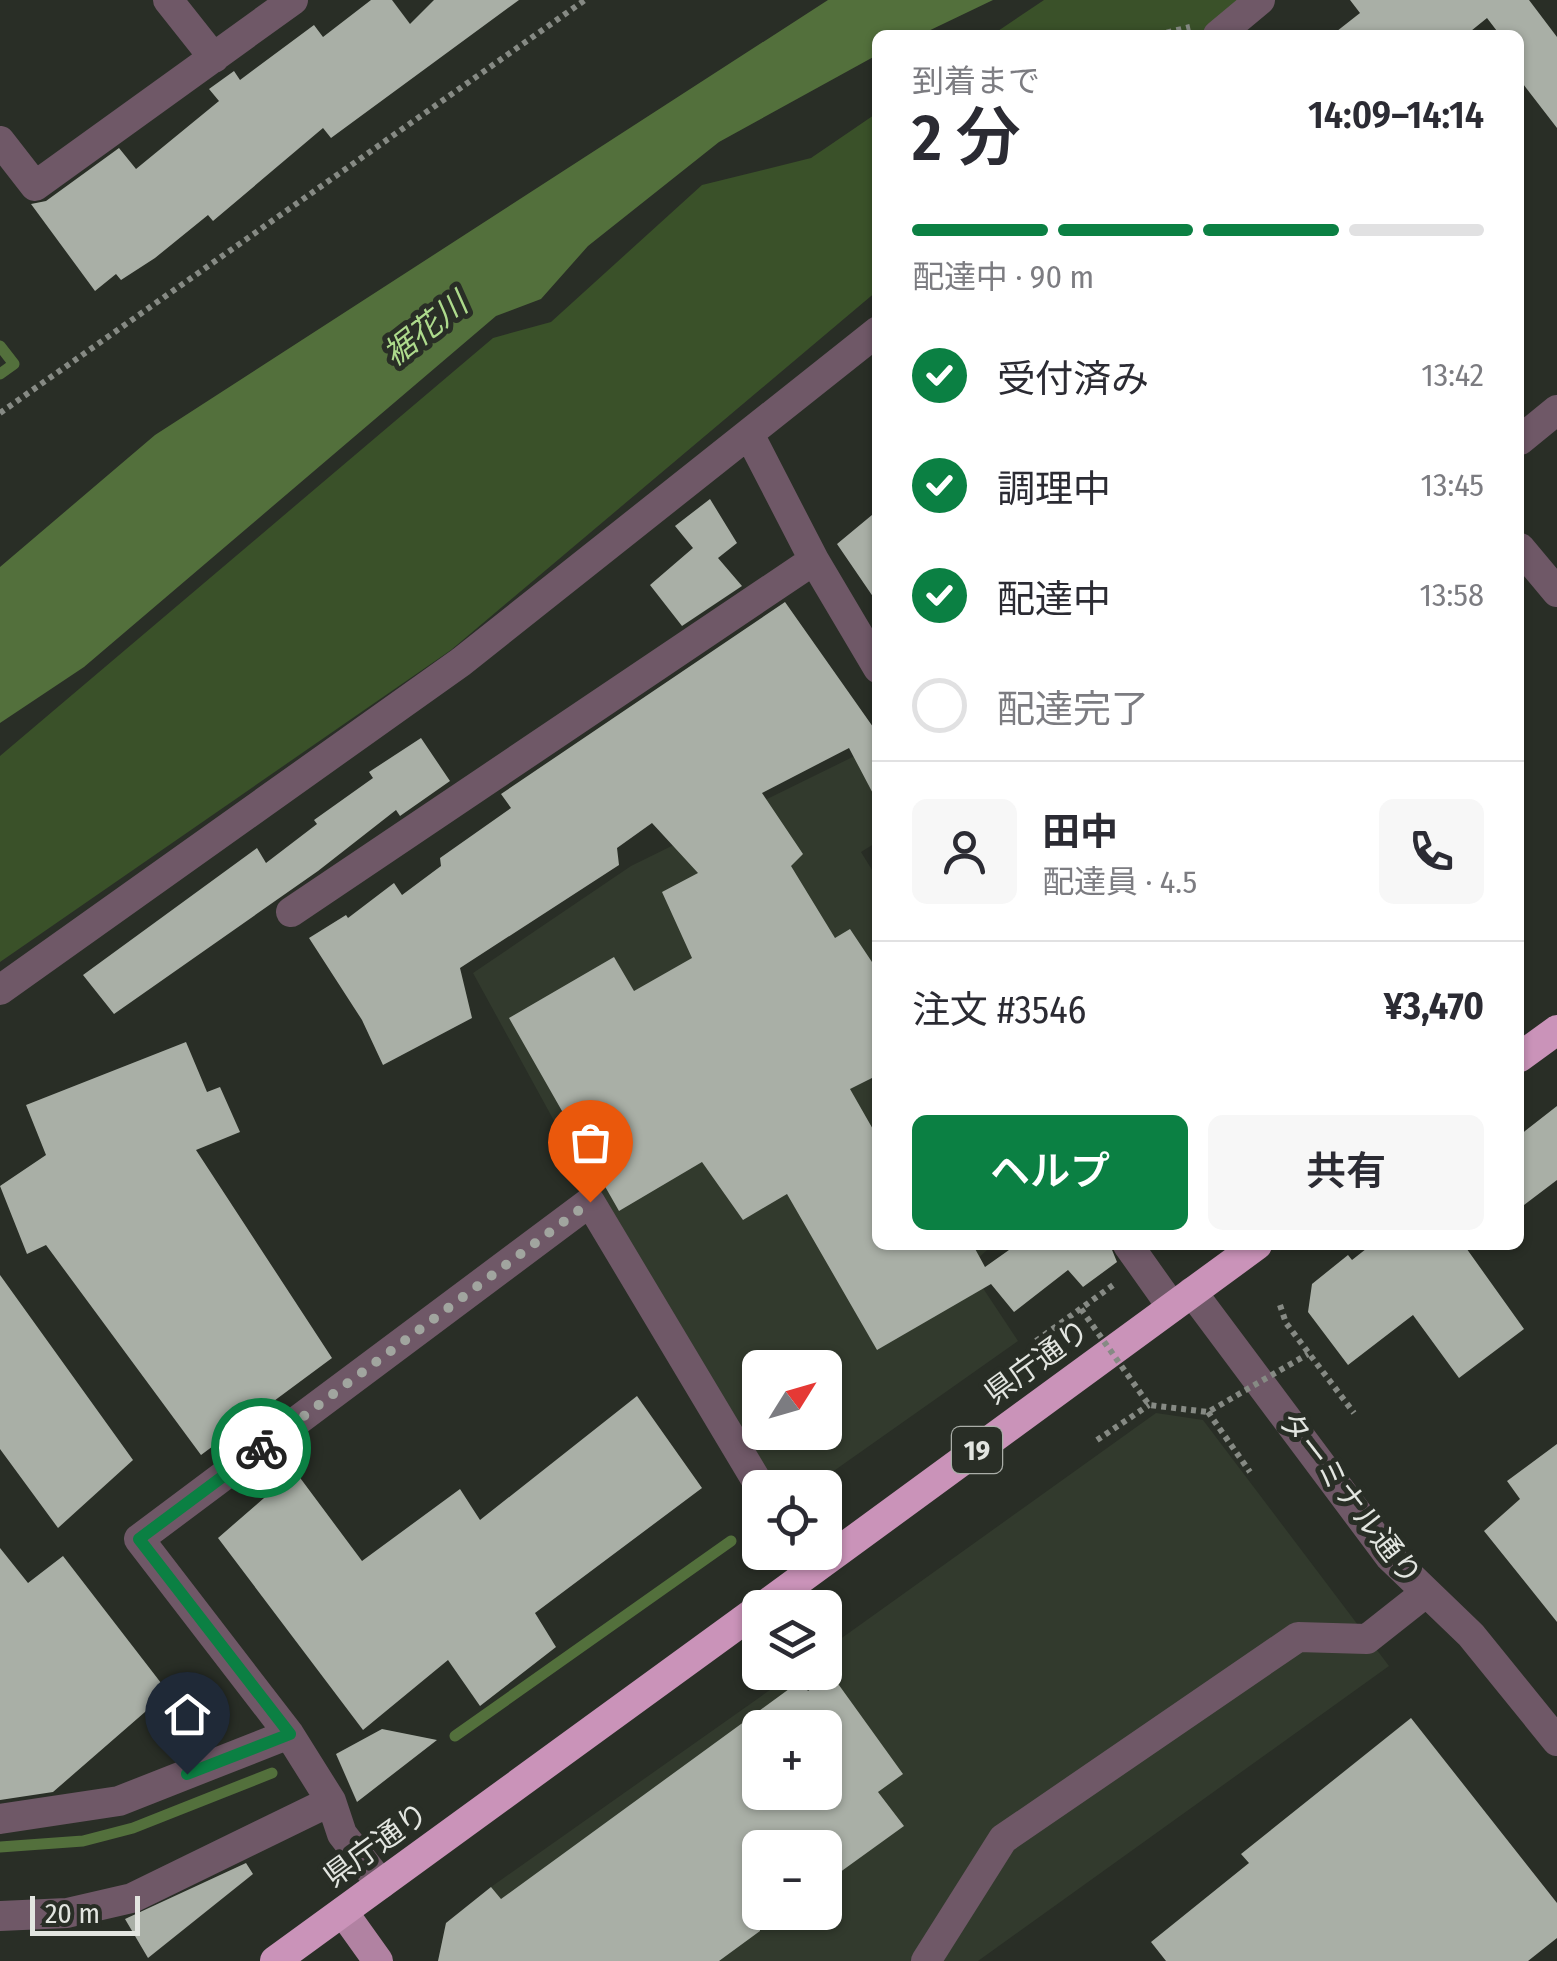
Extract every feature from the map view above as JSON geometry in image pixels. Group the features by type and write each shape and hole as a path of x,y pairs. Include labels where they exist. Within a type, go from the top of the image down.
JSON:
{"highway":[{"path":"1524,1053 1557,1030"},
{"name":"県庁通り","path":"842,1536 1250,1250"},
{"name":"県庁通り","path":"778,1590 797,1570"},
{"name":"県庁通り","path":"296,1955 343,1912 742,1621"}],"main road":[{"path":"343,1912 378,1961"}],"street":[{"path":"168,0 214,58"},
{"path":"0,141 34,186 292,0"},
{"path":"1207,30 1260,0"},
{"path":"1252,30 1279,0"},
{"path":"0,990 462,662 872,337"},
{"path":"1524,437 1557,410"},
{"path":"750,436 814,560 872,658"},
{"path":"1524,553 1557,592"},
{"path":"291,912 814,560"},
{"path":"381,1884 342,1834 331,1801 290,1734 139,1539 590,1202 749,1470"},
{"name":"ターミナル通り","path":"1128,1259 1182,1299 1390,1557 1424,1594 1471,1635 1557,1741"},
{"path":"926,1961 1003,1839 1298,1636 1367,1639 1424,1594"},
{"path":"0,1819 119,1801 290,1734"},
{"path":"0,1916 67,1913 132,1898 331,1801"}],"path":[{"path":"0,414 586,0"},
{"path":"1036,1341 1081,1309 1128,1259"},
{"path":"1280,1305 1286,1323 1354,1413"},
{"path":"1081,1309 1149,1405"},
{"path":"1097,1440 1149,1405 1208,1412 1308,1354"},
{"path":"1208,1412 1250,1472"}],"shaded area":[{"path":"1044,0 1244,0 1207,30 999,30"},
{"path":"872,116 872,295 451,650 0,962 0,756 493,338 551,322 702,185 811,158"},
{"path":"872,747 872,845 861,852 872,870 872,1051 858,1059 872,1081 872,1250 987,1250 969,1267 1018,1341 835,1470 764,1470 752,1450 842,1450 842,1350 742,1350 742,1434 610,1223 473,973 631,866"},
{"path":"1156,1413 1203,1420 1389,1666 978,1961 438,1961 446,1923 491,1887 770,1690 842,1690 842,1638"}],"water":[{"name":"裾花川","path":"828,0 993,0 930,30 872,30 872,58 719,142 588,246 541,299 496,316 84,667 0,723 0,567 155,435"}],"building":[{"path":"371,0 392,0 410,24 434,0 519,0 331,138 323,128 213,221 208,215 155,258 121,280 116,274 95,291 31,204 46,201 119,148 136,169 219,101 209,89 234,71 240,80 314,25 323,37"},
{"path":"1350,0 1529,0 1557,37 1557,128 1524,85 1524,30 1496,30 1487,18 1472,30 1338,30 1360,13"},
{"path":"710,499 737,543 718,558 742,586 682,626 650,585 693,548 675,526"},
{"path":"872,515 872,595 837,544"},
{"path":"785,602 872,725 872,792 849,748 762,793 803,854 791,866 835,938 850,929 872,962 872,1078 850,1089 872,1128 872,1250 976,1250 985,1267 1009,1250 1112,1250 1117,1262 1083,1287 1068,1270 1014,1312 991,1284 877,1350 787,1194 743,1220 702,1162 619,1211 509,1018 614,957 634,991 692,958 662,892 698,873 652,823 617,848 619,865 460,968 472,1018 383,1065 362,1020 309,938 346,915 348,918 394,883 402,895 441,866 440,858 511,808 501,794"},
{"path":"421,738 450,781 400,816 396,810 318,871 114,1014 83,975 257,848 266,863 317,824 314,820 373,778 369,772"},
{"path":"186,1042 207,1092 220,1087 240,1132 196,1150 332,1358 201,1455 46,1245 27,1254 0,1186 46,1155 26,1105"},
{"path":"1557,1106 1557,1180 1524,1205 1524,1132"},
{"path":"1365,1250 1468,1250 1524,1329 1459,1378 1413,1315 1348,1365 1308,1312 1312,1284 1348,1255 1352,1260"},
{"path":"0,1275 133,1460 58,1528 0,1449"},
{"path":"637,1396 702,1488 535,1613 556,1647 480,1706 448,1660 363,1730 218,1538 295,1471 362,1561 460,1489 480,1520"},
{"path":"1557,1444 1557,1622 1484,1531 1520,1499 1507,1481"},
{"path":"0,1548 28,1583 63,1556 168,1692 53,1792 0,1800"},
{"path":"842,1689 903,1774 878,1792 904,1826 842,1871 842,1830 742,1830 742,1930 760,1931 719,1961 438,1961 446,1923 491,1887 501,1899 742,1723 742,1810 842,1810 842,1710 760,1710 788,1690"},
{"path":"1411,1718 1557,1903 1557,1938 1528,1961 1166,1961 1151,1942 1249,1863 1241,1854"},
{"path":"382,1729 437,1740 357,1802 336,1754"},
{"path":"246,1863 253,1874 148,1958 125,1919"}],"waterway":[{"path":"0,346 14,364 0,374"},
{"path":"455,1736 731,1541"},
{"path":"0,1847 83,1841 133,1828 272,1773"}],"way so far":[{"path":"261,1448 590,1202"}],"route":[{"path":"187,1774 290,1734 139,1539 261,1448"}]}
